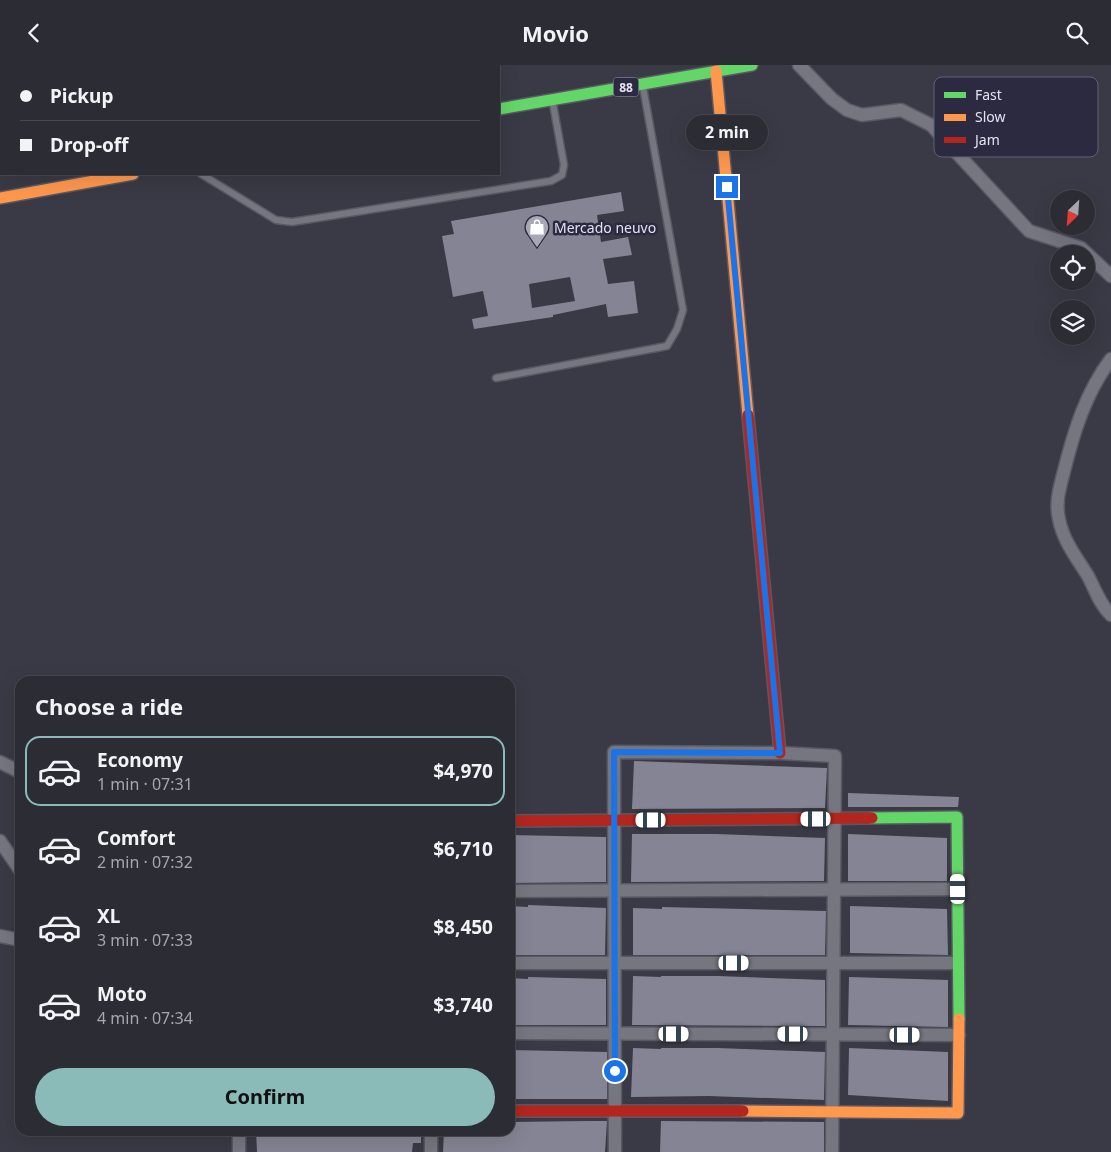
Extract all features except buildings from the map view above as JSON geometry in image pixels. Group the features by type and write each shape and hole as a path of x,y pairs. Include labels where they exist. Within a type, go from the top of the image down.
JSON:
{"main road":[{"name":"88","path":"500,109 643,84 714,68 752,65"},
{"path":"714,68 780,753"},
{"path":"0,198 127,175"},
{"path":"515,821 957,817 959,1035 958,1113 515,1111"}],"street":[{"path":"799,65 832,99 847,110 862,115 901,110 934,128"},
{"path":"961,157 1029,231 1081,248 1111,276"},
{"path":"1111,359 1102,371 1083,407 1070,446 1057,503 1059,521 1070,549 1083,568 1104,607 1111,615"},
{"path":"615,1152 614,752 780,753 835,757 832,1152"},
{"path":"0,761 15,769"},
{"path":"0,841 15,863"},
{"path":"515,891 958,889"},
{"path":"0,936 15,939"},
{"path":"515,963 958,963"},
{"path":"515,1033 959,1035"},
{"path":"239,1136 239,1152"},
{"path":"431,1136 431,1152"}],"lane":[{"path":"496,378 667,346 677,329 683,310 643,84"},
{"path":"203,175 276,220 292,222 551,181 562,175 564,165 552,100"}],"traffic: fast":[{"path":"500,109 752,65"},
{"path":"872,818 957,817 959,1019"}],"traffic: slow":[{"path":"716,71 748,415"},
{"path":"0,198 127,175"},
{"path":"743,1111 958,1113 959,1019"}],"traffic: jam":[{"path":"748,415 780,753"},
{"path":"515,821 872,818"},
{"path":"515,1111 743,1111"}],"place":[{"name":"Mercado neuvo","path":"537,248"}],"route":[{"path":"615,1071 614,752 780,753 774,671 727,187"}]}
